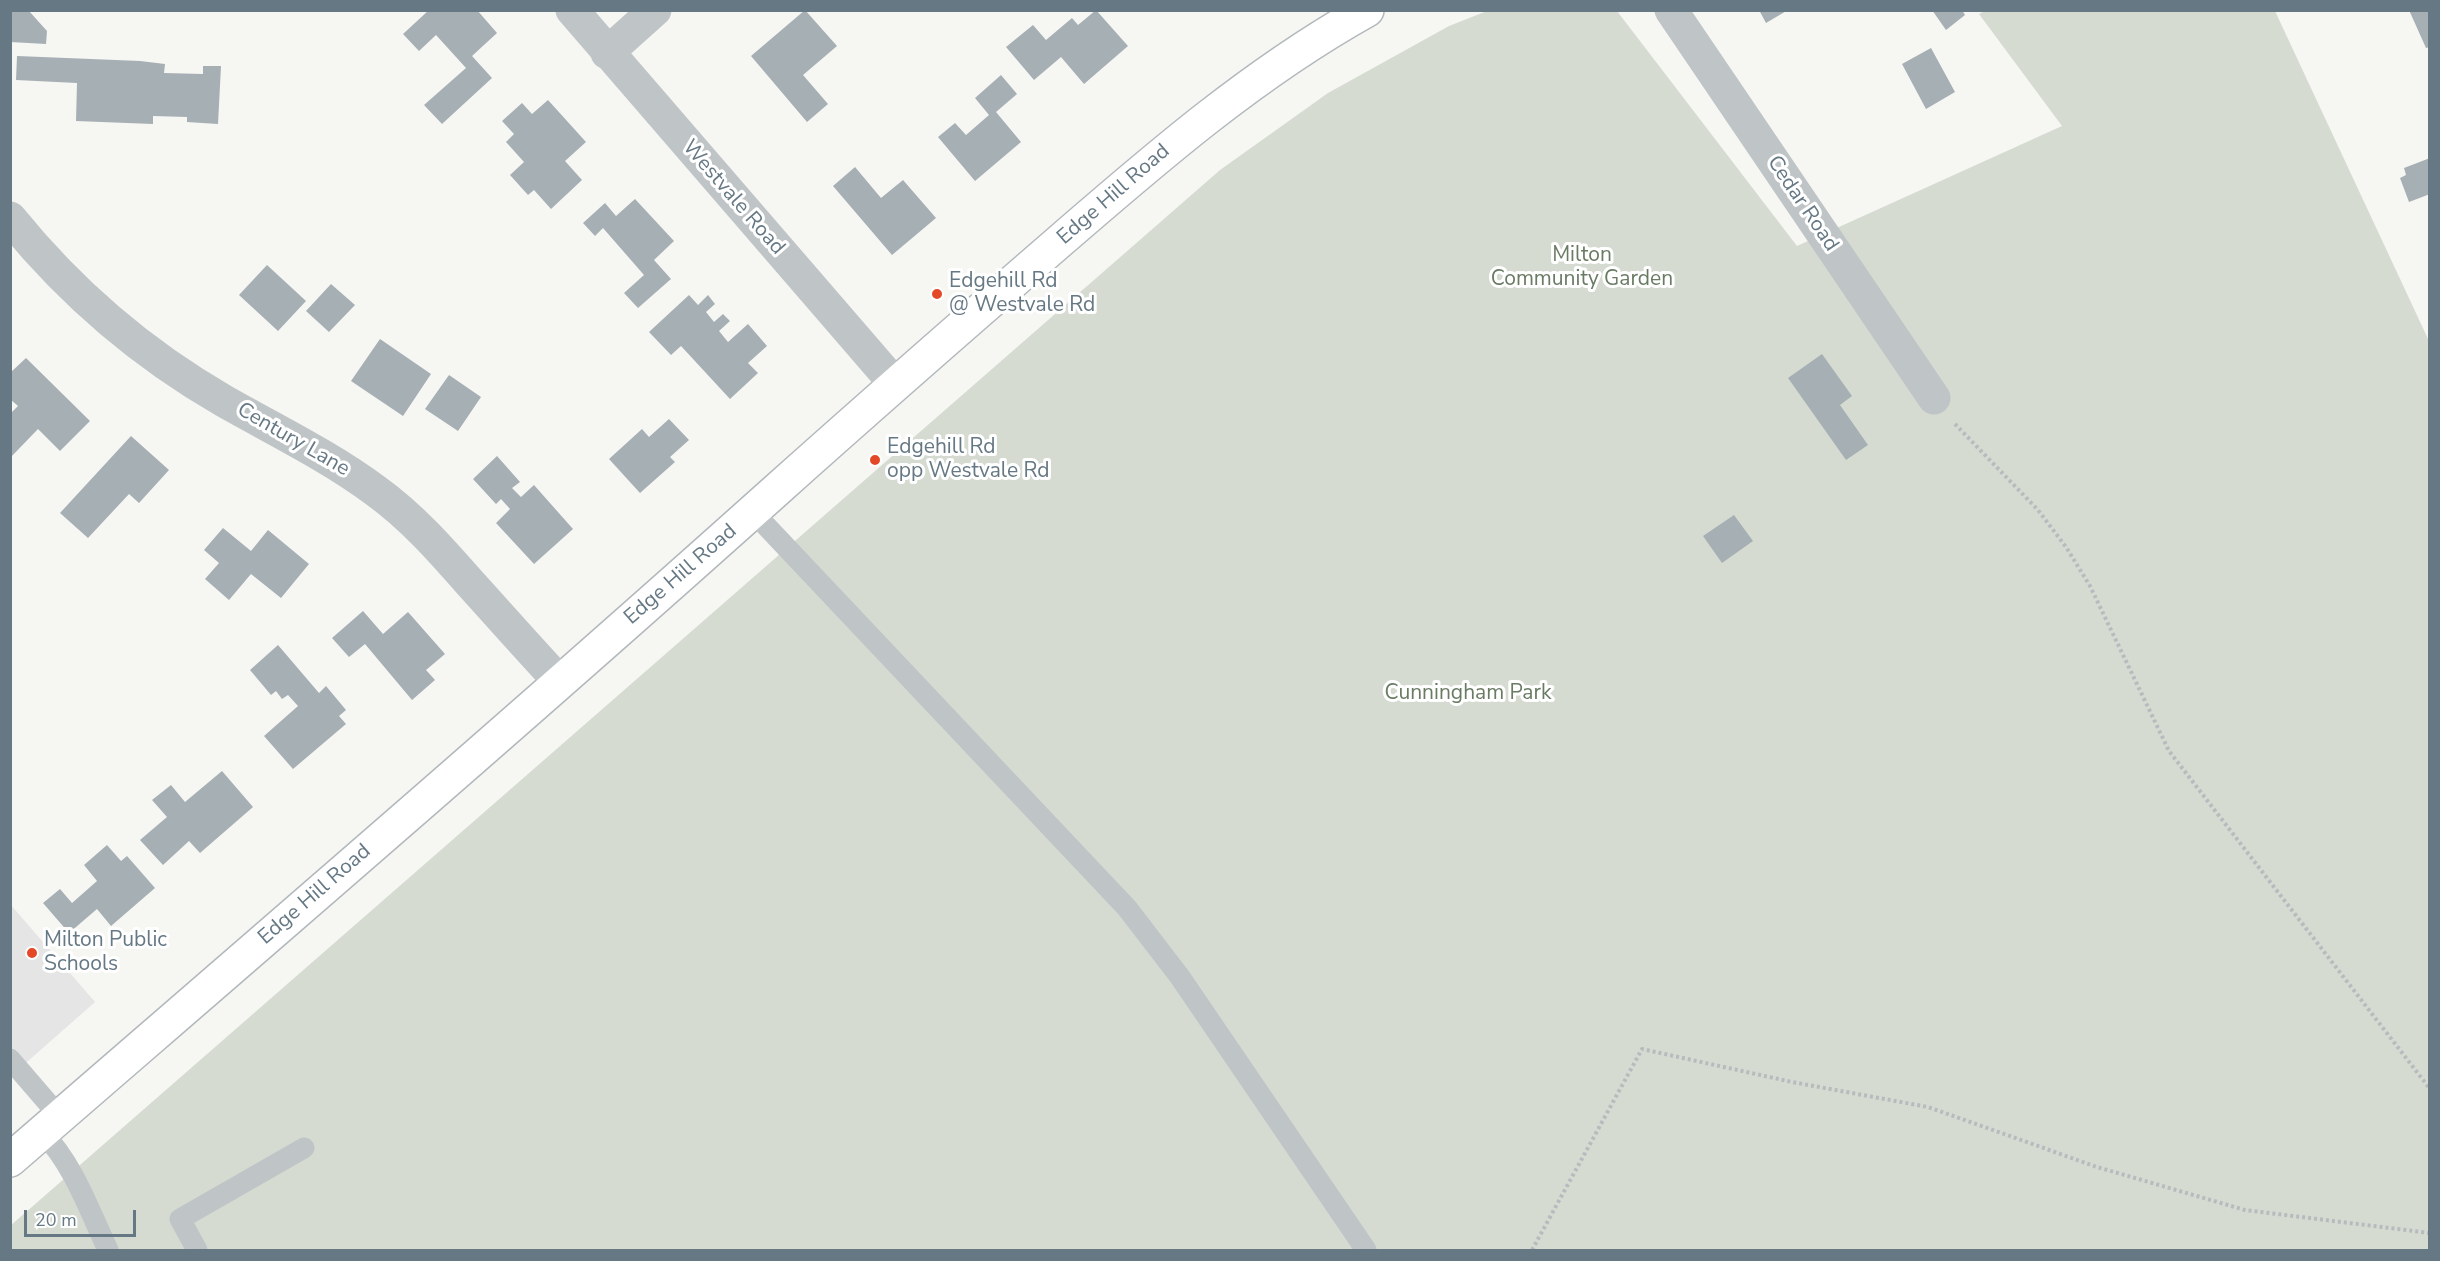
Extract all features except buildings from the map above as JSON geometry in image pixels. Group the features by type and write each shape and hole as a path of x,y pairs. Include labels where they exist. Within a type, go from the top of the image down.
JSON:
{"street":[{"name":"Westvale Road","path":"572,10 895,384"},
{"path":"607,53 655,10"},
{"name":"Edge Hill Road","path":"10,1160 753,512 895,384 1192,129 1232,98 1309,45 1367,10"},
{"name":"Cedar Road","path":"1671,10 1934,398"},
{"name":"Century Lane","path":"10,218 52,267 122,332 157,358 222,400 346,470 407,516 559,681"}],"lane":[{"path":"753,512 1127,908 1180,977 1366,1251"},
{"path":"10,1059 51,1125 55,1145 74,1176 108,1251"},
{"path":"197,1251 180,1219 304,1148"}],"path":[{"path":"1934,398 1961,432 2038,510 2067,547 2090,586 2169,751 2430,1089"},
{"path":"1532,1251 1642,1049 1792,1082 1928,1107 2097,1167 2245,1210 2430,1233"}],"shaded area":[{"name":"Milton Public Schools","path":"10,904 95,1002 11,1076 10,1076"}],"green space":[{"name":"Cunningham Park","path":"1987,10 2275,11 2429,341 2429,1250 11,1250 10,1226 1220,170 1328,93 1449,26 1487,11 1617,11 1797,246 2062,126 1979,14"}],"place":[{"name":"Edgehill Rd @ Westvale Rd","path":"937,294"},
{"name":"Edgehill Rd opp Westvale Rd","path":"875,460"},
{"name":"Milton Public Schools","path":"32,953"}],"park label":[{"name":"Milton Community Garden","path":"1582,268"}]}
